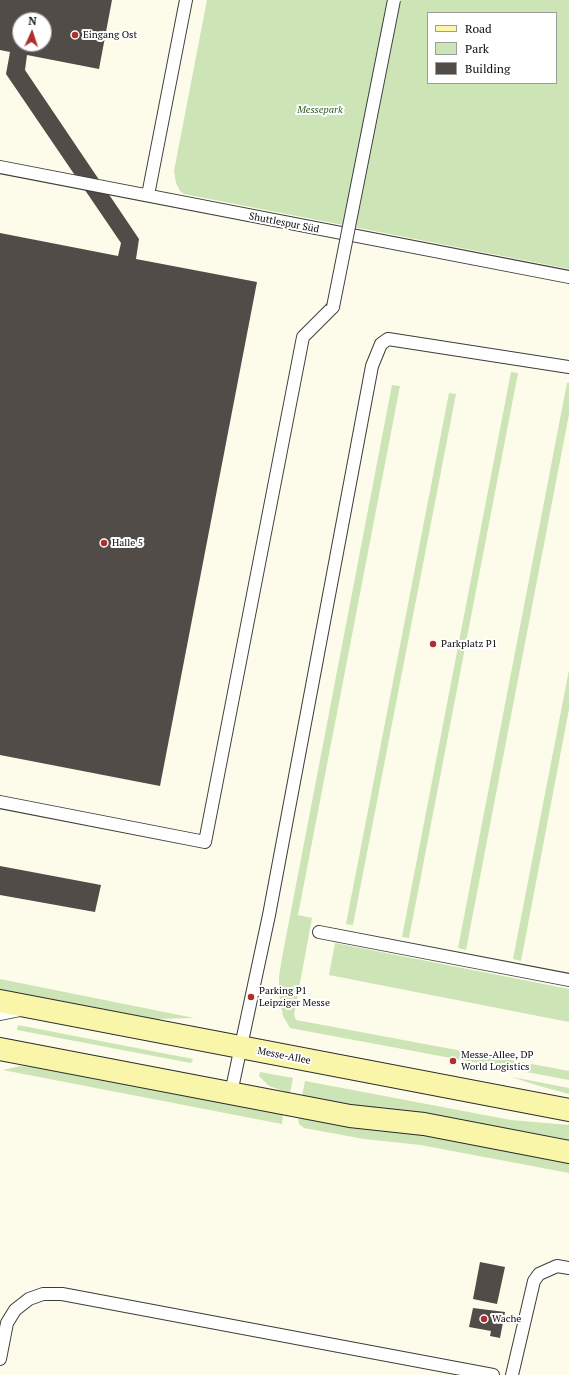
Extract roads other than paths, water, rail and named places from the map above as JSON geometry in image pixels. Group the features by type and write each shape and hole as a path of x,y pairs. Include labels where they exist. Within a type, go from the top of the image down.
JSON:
{"main road":[{"name":"Messe-Allee","path":"0,1001 569,1110"},
{"path":"0,1049 350,1116 424,1124 569,1152"}],"lane":[{"path":"148,196 186,0"},
{"path":"0,802 205,842 303,337 333,307 394,0"},
{"name":"Shuttlespur Süd","path":"0,167 569,277"},
{"path":"231,1093 269,915 372,366 381,344 388,339 569,367"},
{"path":"319,932 569,980"},
{"path":"0,1014 33,1008"},
{"path":"512,1375 534,1281 539,1274 557,1266 569,1268"},
{"path":"0,1359 7,1323 15,1310 29,1299 43,1294 62,1294 492,1375"}],"place":[{"name":"Eingang Ost","path":"75,35"},
{"name":"Halle 5","path":"104,543"},
{"name":"Parkplatz P1","path":"433,644"},
{"name":"Parking P1 Leipziger Messe","path":"251,997"},
{"name":"Messe-Allee, DP World Logistics","path":"453,1061"},
{"name":"Wache","path":"484,1319"}],"park label":[{"name":"Messepark","path":"320,110"}]}
